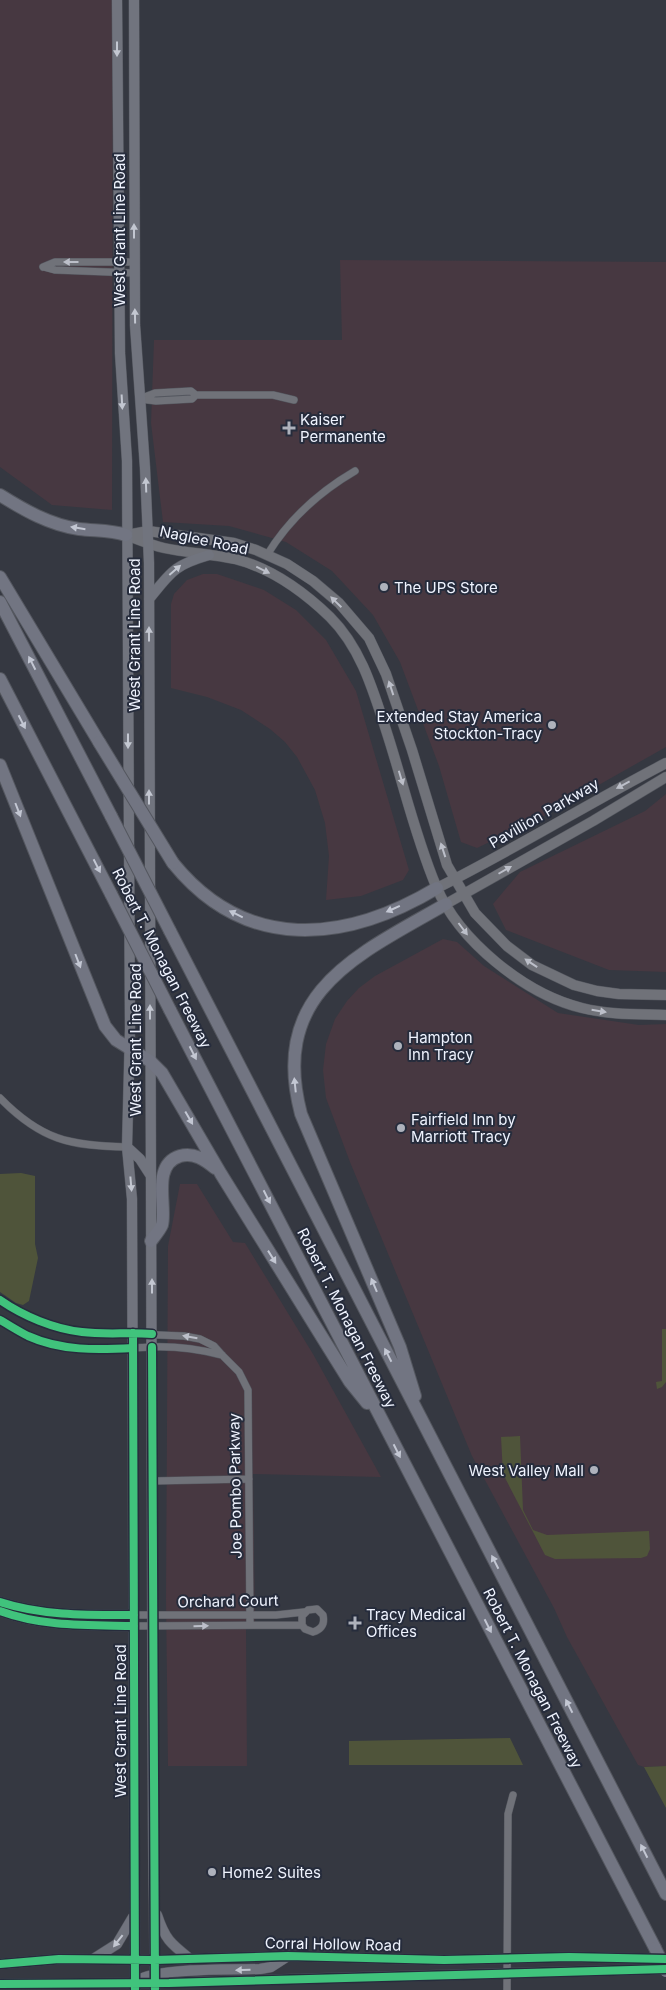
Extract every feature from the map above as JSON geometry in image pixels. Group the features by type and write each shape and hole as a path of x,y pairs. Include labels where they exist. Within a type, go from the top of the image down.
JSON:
{"highway":[{"path":"0,494 30,513 63,526 114,531 126,535"},
{"path":"0,577 173,863 200,891 226,910 269,926 298,931 324,930 360,923 436,888"},
{"name":"Robert T. Monagan Freeway","path":"0,602 666,1894"},
{"name":"Robert T. Monagan Freeway","path":"0,679 666,1970"},
{"path":"0,764 100,1017 116,1040 150,1061 162,1073 221,1174 350,1382 383,1424"},
{"path":"418,1413 411,1380 400,1347 302,1114 295,1089 294,1062 302,1021 319,992 332,978 365,951 446,904"},
{"path":"151,1241 162,1225 162,1188 166,1169 175,1158 185,1155 196,1156 207,1161 221,1174"}],"main road":[{"name":"West Grant Line Road","path":"116,0 119,273 122,399 126,461 128,1147 132,1199 135,1986"},
{"name":"West Grant Line Road","path":"134,0 135,325 148,531 149,599 155,1982"},
{"name":"Naglee Road","path":"126,535 148,531 234,543 287,564 313,581 339,603 369,638 386,674 412,750 447,865 475,913 490,931 519,955 548,974 574,985 598,992 666,995"},
{"name":"Naglee Road","path":"126,535 164,548 236,560 260,568 293,586 331,618 361,661 374,694 436,888 471,939 500,965 530,986 551,997 581,1008 604,1013 666,1014"},
{"path":"149,599 179,565 209,555"},
{"name":"Pavillion Parkway","path":"436,888 523,843 616,789 666,763"},
{"name":"Pavillion Parkway","path":"446,904 593,821 666,777"},
{"path":"128,1147 140,1159 151,1177"},
{"path":"0,1602 36,1611 134,1620"},
{"path":"0,1611 31,1619 63,1624 134,1620"},
{"path":"154,1907 167,1940 190,1959"},
{"path":"93,1959 117,1944 134,1914"},
{"path":"155,1982 260,1970 271,1967 288,1956"},
{"name":"Corral Hollow Road","path":"0,1964 59,1959 154,1960 288,1956 444,1960 569,1957 666,1959"},
{"name":"Corral Hollow Road","path":"0,1984 26,1982 135,1986 155,1982 666,1970"}],"street":[{"path":"134,262 54,262 43,267 56,270 134,272"},
{"path":"140,398 155,393 191,391 196,395 272,395 294,400"},
{"path":"267,555 279,534 302,510 355,471"},
{"path":"0,1098 16,1114 52,1137 63,1141 99,1146 128,1147"},
{"name":"Joe Pombo Parkway","path":"0,1300 13,1309 46,1323 83,1332 152,1334 200,1339 214,1346 238,1372 248,1390 250,1625"},
{"path":"0,1320 27,1336 73,1349 192,1348 222,1355"},
{"path":"152,1481 249,1479"},
{"path":"134,1620 153,1626 302,1625 309,1631 318,1631 322,1628 324,1620 316,1609 308,1610 304,1612 301,1621 302,1625"},
{"name":"Orchard Court","path":"134,1620 153,1615 250,1615 304,1612"},
{"path":"507,1990 508,1814 513,1795"}],"shaded area":[{"path":"0,0 113,0 112,510 52,505 0,467"},
{"path":"340,260 666,262 666,747 542,817 477,848 461,842 439,766 400,662 373,615 332,571 286,542 229,526 163,522 151,423 154,340 342,340"},
{"path":"203,574 217,574 264,590 296,610 326,640 356,691 409,870 403,880 361,896 326,900 329,856 325,823 315,790 297,757 285,742 270,729 241,710 207,697 171,688 171,604 174,594 187,580"},
{"path":"666,794 666,972 609,970 506,930 493,904 520,872 645,811"},
{"name":"West Valley Mall","path":"443,939 457,942 484,966 558,1013 639,1025 666,1024 666,1766 644,1767 638,1765 567,1637 554,1608 472,1456 350,1162 326,1098 323,1070 326,1044 335,1019 347,1001 359,988 375,976"},
{"path":"180,1184 197,1184 233,1242 245,1243 313,1354 381,1477 253,1474 255,1628 246,1629 247,1766 168,1766 166,1599 168,1246"}],"green space":[{"path":"21,1173 35,1176 35,1244 38,1258 29,1301 23,1305 16,1303 0,1292 0,1174"},
{"path":"662,1329 666,1329 666,1382 657,1389 656,1382 662,1381"},
{"path":"520,1436 523,1510 533,1530 547,1535 649,1531 650,1549 647,1556 641,1558 555,1559 545,1555 503,1474 501,1437"},
{"path":"510,1738 523,1765 349,1765 349,1741"},
{"path":"666,1766 666,1808 644,1767"}],"cycle path":[{"path":"0,1300 39,1321 61,1328 82,1332 152,1334"},
{"path":"0,1320 28,1336 66,1347 93,1349 133,1348"},
{"path":"133,1333 135,1990"},
{"path":"152,1347 155,1989"},
{"path":"0,1602 16,1607 49,1612 83,1615 134,1615"},
{"path":"0,1611 49,1623 134,1626"},
{"path":"0,1964 59,1959 154,1960 288,1956 444,1960 569,1957 666,1959"},
{"path":"0,1984 169,1983 666,1969"}],"place":[{"name":"Kaiser Permanente","path":"289,428"},
{"name":"The UPS Store","path":"384,587"},
{"name":"Extended Stay America Stockton-Tracy","path":"552,725"},
{"name":"Hampton Inn Tracy","path":"398,1046"},
{"name":"Fairfield Inn by Marriott Tracy","path":"401,1128"},
{"name":"West Valley Mall","path":"594,1470"},
{"name":"Tracy Medical Offices","path":"355,1623"},
{"name":"Home2 Suites","path":"212,1872"}]}
